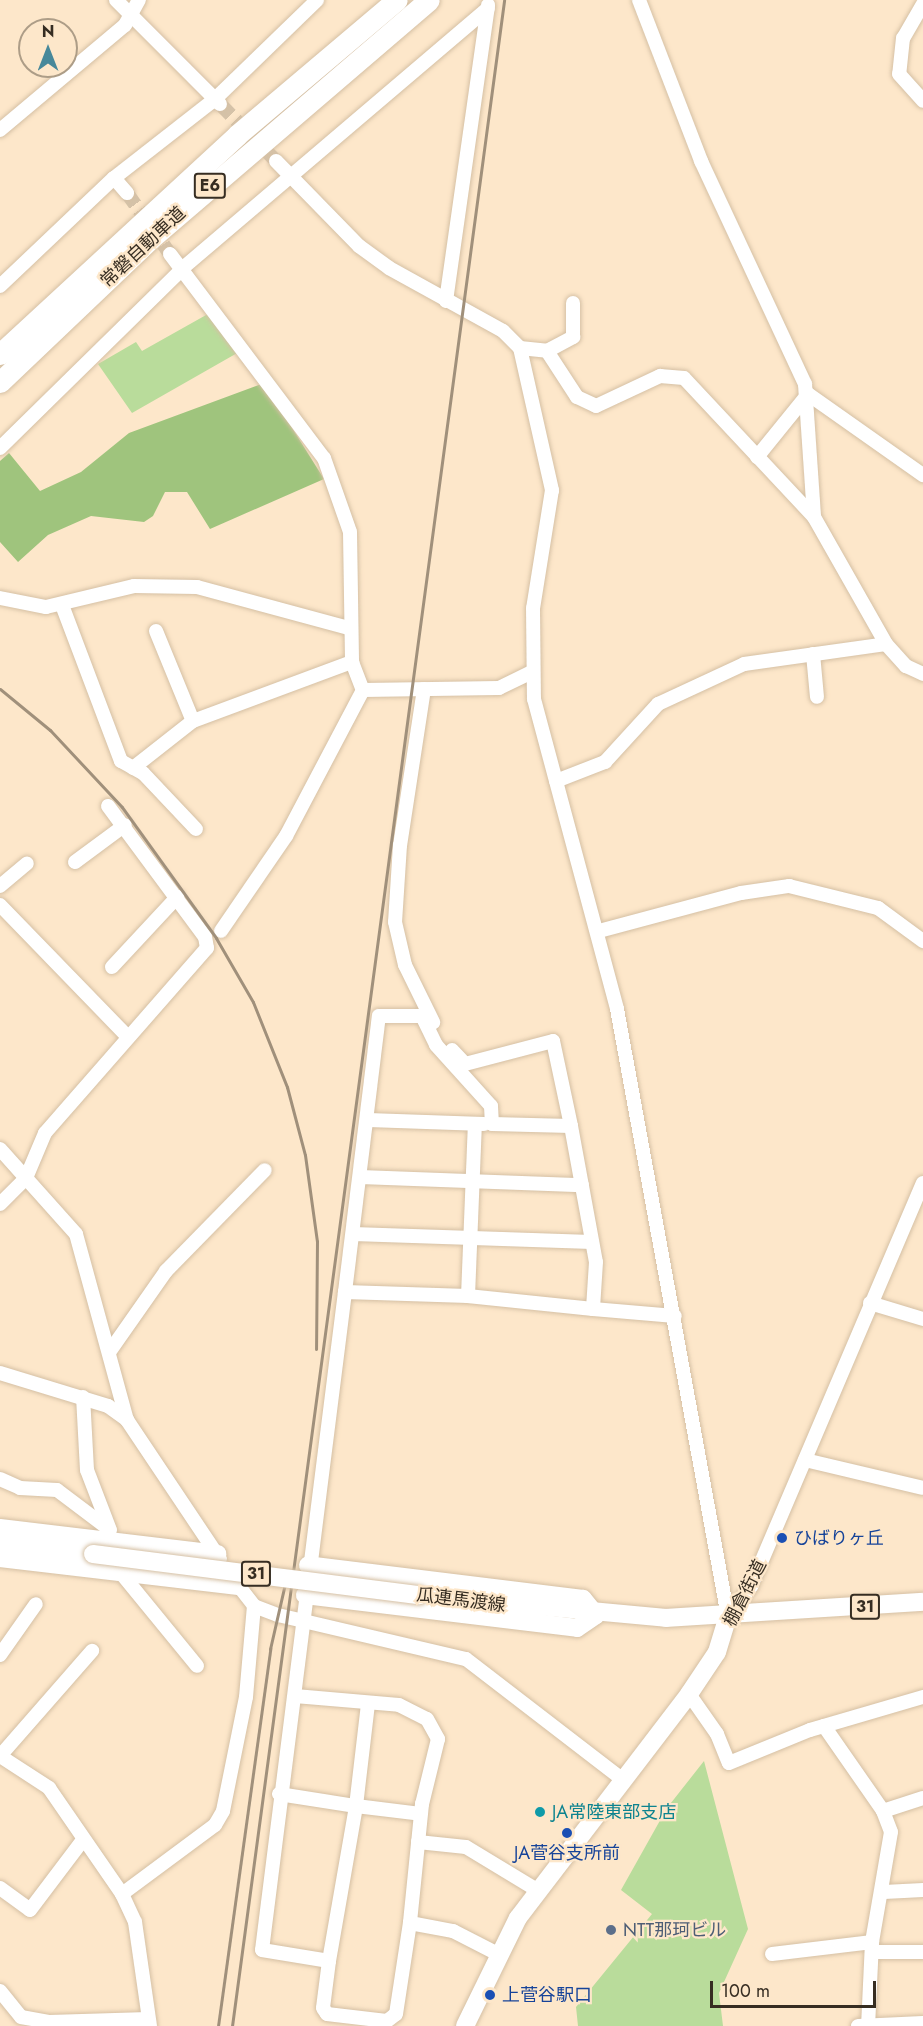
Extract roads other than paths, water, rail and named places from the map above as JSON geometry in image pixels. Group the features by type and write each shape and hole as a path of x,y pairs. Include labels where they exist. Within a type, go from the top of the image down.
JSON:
{"highway":[{"name":"常磐自動車道","path":"0,354 237,135 397,0"},
{"name":"常磐自動車道","path":"0,382 150,239 429,0"}],"main road":[{"path":"0,1528 115,1536 217,1554"},
{"name":"瓜連馬渡線","path":"0,1542 596,1615 728,1617 923,1602"},
{"path":"0,1558 238,1586"},
{"path":"305,1595 577,1628 596,1615 583,1599 308,1565"},
{"name":"棚倉街道","path":"465,2026 498,1954 537,1890 689,1694 717,1652 728,1617"}],"street":[{"path":"116,0 218,102"},
{"path":"0,130 132,15 139,0"},
{"path":"0,286 114,178 218,102 317,0"},
{"path":"639,0 701,161 808,394 814,517"},
{"path":"0,448 184,267 489,4"},
{"path":"446,301 489,4"},
{"path":"923,4 903,38 899,74 923,100"},
{"path":"276,161 359,246 446,301 503,331 520,348 552,490 533,608 530,673 556,781 599,931 675,1316 728,1617"},
{"path":"114,178 127,193"},
{"path":"170,254 184,267 324,458 350,532 351,662 363,690"},
{"path":"520,348 548,351 573,337 573,303"},
{"path":"548,351 577,397 596,406 660,376 684,378 814,517 886,644 906,666 923,674"},
{"path":"757,457 808,394"},
{"path":"808,394 923,475"},
{"path":"0,598 62,605 134,586 197,587 349,628"},
{"path":"62,605 121,761 133,768 196,828"},
{"path":"156,631 193,721"},
{"path":"556,781 605,762 658,704 680,691 744,664 886,644"},
{"path":"813,654 817,697"},
{"path":"133,768 193,721 351,662"},
{"path":"363,690 499,688 530,673"},
{"path":"424,689 396,909 405,965 444,1042 465,1064 553,1041 592,1242 593,1309"},
{"path":"221,931 286,837 363,690"},
{"path":"0,1204 26,1178 45,1133 207,948 177,897 125,825 108,806"},
{"path":"75,862 125,825"},
{"path":"0,886 27,863"},
{"path":"599,931 741,893 789,886 878,908 923,941"},
{"path":"112,967 177,897"},
{"path":"0,905 128,1037"},
{"path":"329,1961 262,1950 279,1794 308,1620 305,1595 308,1565 368,1120 379,1016 423,1016 436,1045 491,1106 492,1125"},
{"path":"368,1120 571,1126"},
{"path":"468,1296 475,1124"},
{"path":"0,1149 76,1234 110,1351 127,1420 238,1586 254,1606 466,1659 623,1780"},
{"path":"110,1351 166,1271 265,1170"},
{"path":"360,1178 582,1185"},
{"name":"棚倉街道","path":"728,1617 748,1592 870,1303 923,1185"},
{"path":"353,1234 592,1242"},
{"path":"345,1292 468,1296 675,1316"},
{"path":"870,1303 923,1319"},
{"path":"0,1373 83,1397 127,1420"},
{"path":"83,1397 87,1470 115,1536"},
{"path":"804,1460 923,1488"},
{"path":"0,1479 20,1488 57,1490 115,1536"},
{"path":"121,1573 197,1666"},
{"path":"0,1655 36,1604"},
{"path":"122,1894 215,1825 223,1811 246,1697 254,1606"},
{"path":"0,1990 21,2017 50,2024 149,2023 135,1922 122,1894 49,1788 0,1756 92,1651"},
{"path":"689,1694 717,1734 729,1763 824,1726 923,1697"},
{"path":"295,1696 399,1705 427,1719 438,1739 421,1814 410,1923 396,2013 387,2021 327,2014 323,2008 356,1806 368,1704"},
{"path":"824,1726 883,1811 891,1832 884,1892 872,1947 865,2025 923,2023"},
{"path":"279,1794 421,1814"},
{"path":"883,1811 923,1798"},
{"path":"0,1888 30,1910 83,1840"},
{"path":"418,1842 466,1847 537,1890"},
{"path":"884,1892 923,1890"},
{"path":"410,1923 453,1931 498,1954"},
{"path":"772,1954 872,1947 923,1952"}],"tunnel":[{"path":"221,105 276,161"},
{"path":"127,193 170,254"}],"railway":[{"path":"232,2026 504,0"},
{"path":"0,689 50,730 122,807 216,938 253,1002 287,1087 305,1155 317,1241 316,1349"},
{"path":"218,2026 270,1649 287,1575"}],"place":[{"name":"ひばりヶ丘","path":"782,1538"},
{"name":"JA常陸東部支店","path":"540,1812"},
{"name":"JA菅谷支所前","path":"567,1833"},
{"name":"NTT那珂ビル","path":"611,1930"},
{"name":"上菅谷駅口","path":"490,1995"}]}
